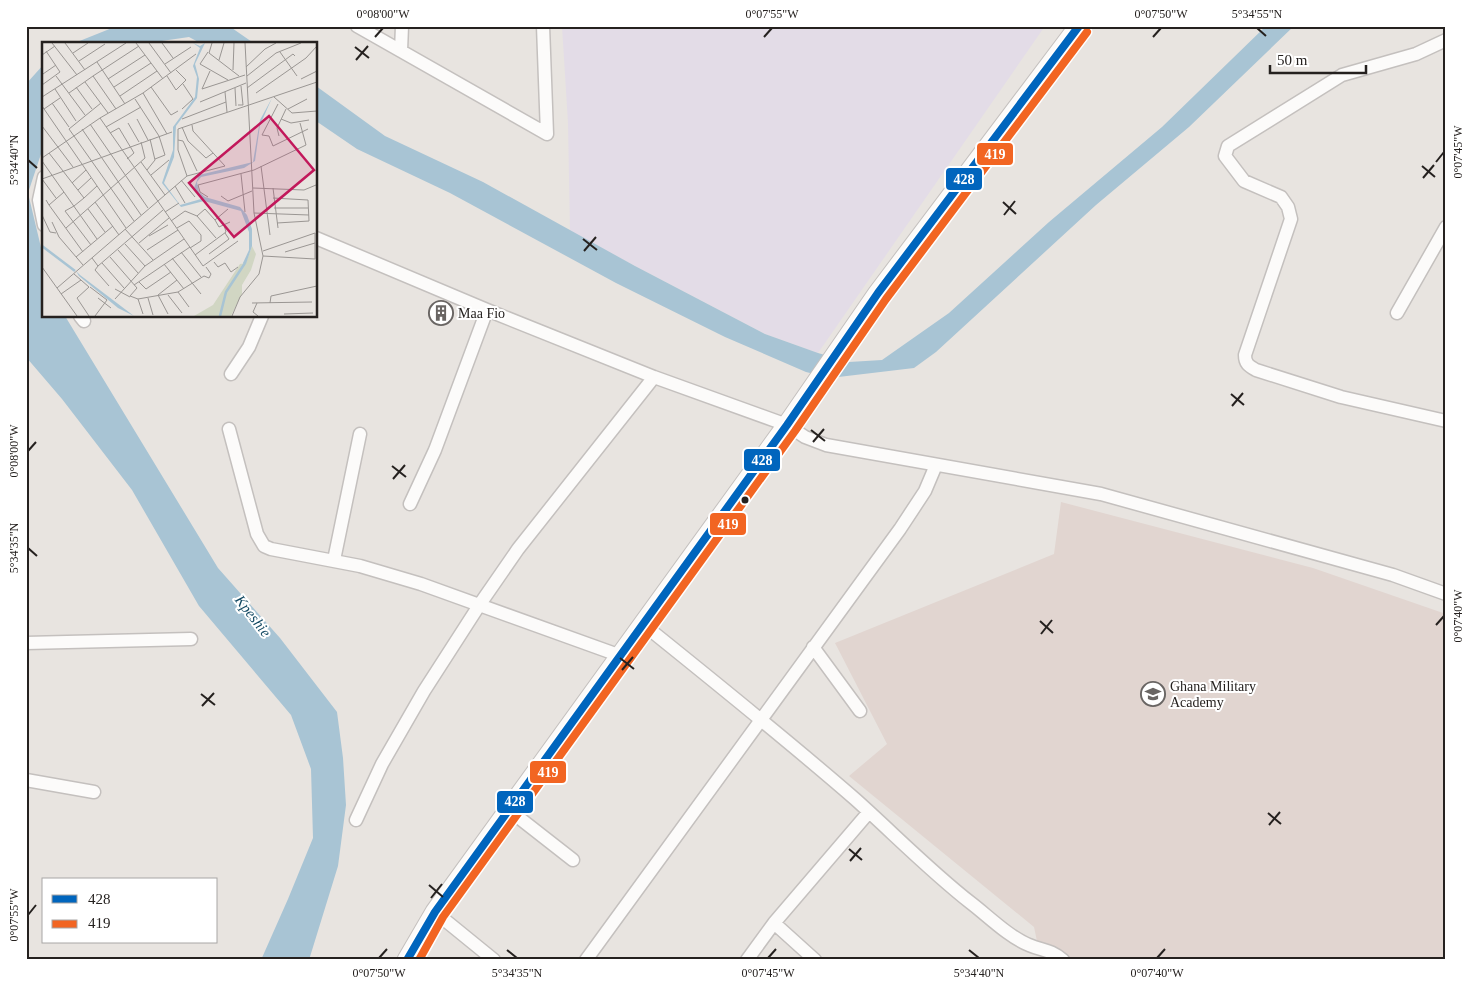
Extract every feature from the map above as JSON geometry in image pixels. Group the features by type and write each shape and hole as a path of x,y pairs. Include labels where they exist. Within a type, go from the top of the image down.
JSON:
{"main road":[{"path":"407,960 435,912 787,425 878,292 1080,26"}],"street":[{"path":"357,26 547,134 543,26"},
{"path":"401,51 402,26"},
{"path":"1446,40 1416,54 1342,75 1228,146 1225,156 1244,181 1282,197 1288,207 1291,219 1245,355 1245,362 1256,370 1341,397 1446,420"},
{"path":"42,185 38,200 42,217"},
{"path":"1397,313 1446,226"},
{"path":"318,239 487,310 654,377 787,425 805,437 826,445 1101,494 1393,574 1446,594"},
{"path":"410,504 434,450 487,310"},
{"path":"231,374 250,347 261,318"},
{"path":"356,820 382,764 424,691 480,604 518,549 654,377"},
{"path":"229,429 257,534 264,546 271,549 334,560 421,584 621,656"},
{"path":"334,560 360,434"},
{"path":"586,960 900,530 925,491 936,465"},
{"path":"644,625 762,720 970,902 1029,945 1053,952 1063,960"},
{"path":"26,643 191,639"},
{"path":"814,647 860,710"},
{"path":"26,780 94,792"},
{"path":"509,810 573,860"},
{"path":"747,960 774,923 869,812"},
{"path":"435,912 494,960"},
{"path":"774,923 815,960"}],"shaded area":[{"path":"562,26 1045,26 818,353 765,334 570,231 568,123"},
{"name":"Ghana Military Academy","path":"1061,502 1313,568 1446,614 1446,960 1041,960 1034,927 849,776 887,744 835,643 1054,554"}],"water":[{"path":"117,26 229,26 252,42 198,42 189,37 155,42 77,42"},
{"path":"1266,26 1294,26 1189,127 1096,205 936,352 914,368 830,378 806,372 725,337 616,283 450,193 357,149 318,122 318,87 385,136 483,182 635,266 765,334 849,362 882,360 949,313 1049,222 1162,127"},
{"name":"Kpeshie","path":"42,66 42,151 28,193 42,252 42,318 66,318 218,568 280,638 337,712 343,758 346,805 338,866 309,960 261,960 313,838 311,769 291,715 199,606 132,490 62,399 26,357 26,84"}],"transit line":[{"name":"428","path":"407,960 435,912 787,425 878,293 1079,26"},
{"name":"419","path":"419,960 443,917 795,431 886,299 1087,32"}],"place":[{"name":"Maa Fio","path":"441,313"},
{"name":"Ghana Military Academy","path":"1153,694"}]}
